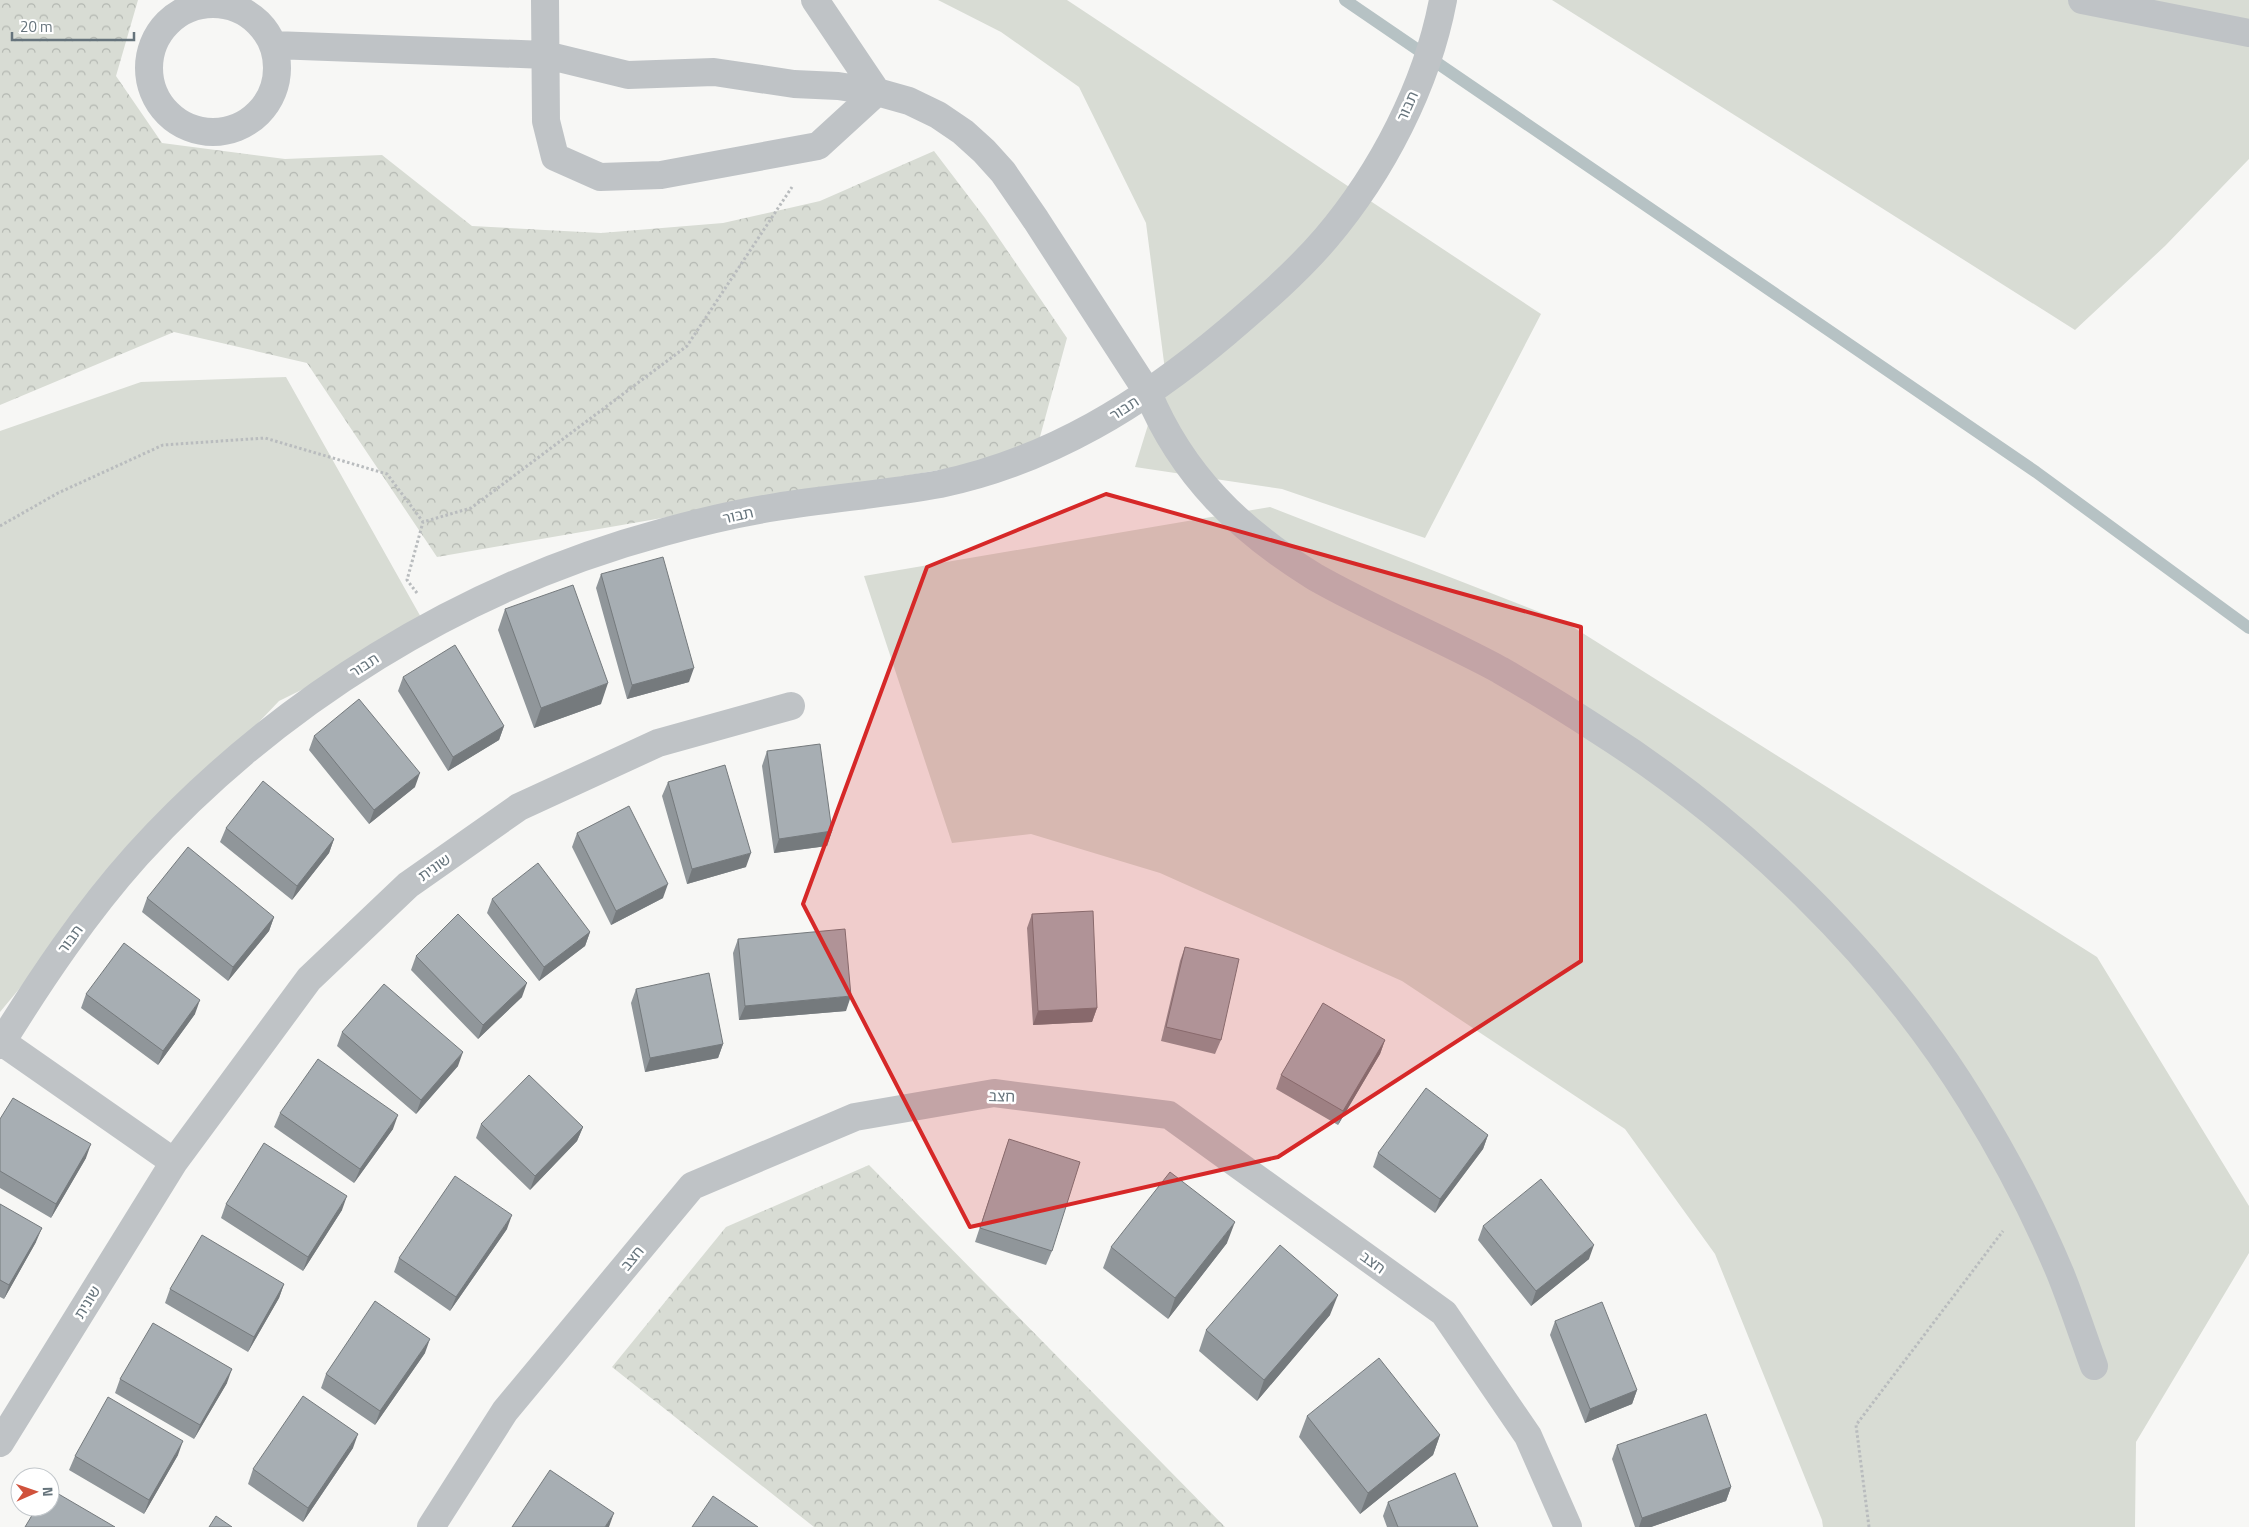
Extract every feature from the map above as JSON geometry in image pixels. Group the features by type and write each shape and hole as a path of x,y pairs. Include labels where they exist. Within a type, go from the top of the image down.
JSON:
{"street":[{"path":"546,0 546,122 555,157 600,177 661,175 818,146 877,92"},
{"path":"815,0 877,92"},
{"name":"תבור","path":"1,1044 75,931 137,855 207,784 284,719 369,661 439,621 558,566 663,532 774,507 915,489 996,470 1058,446 1091,429 1148,392 1204,351 1270,295 1306,260 1351,205 1375,169 1401,120 1419,80 1438,24 1443,0"},
{"path":"2082,0 2249,33"},
{"path":"195,3 220,3 242,10 262,24 274,45 278,67 274,89 263,108 247,123 226,132 204,132 183,126 166,112 154,94 148,72 151,50 160,30 175,14 195,3"},
{"path":"274,45 546,55 628,75 714,72 794,84 838,86 877,92 910,101 938,115 984,151 1020,195 1148,392 1162,425 1199,480 1220,504 1265,544 1290,562 1340,591 1499,670 1600,731 1692,796 1774,866 1848,940 1913,1018 1970,1100 2026,1200 2061,1274 2094,1366"},
{"name":"שונית","path":"0,1443 174,1162 309,979 408,885 519,807 658,743 791,706"},
{"path":"1,1044 174,1162"},
{"name":"חצב","path":"431,1527 505,1411 692,1186 855,1117 994,1093 1169,1115 1444,1313 1528,1436 1568,1527"}],"path":[{"path":"423,522 471,508 687,346 818,146"},
{"path":"0,526 58,493 163,445 265,438 387,474 423,522"},
{"path":"423,522 407,580 439,621"},
{"path":"1869,1527 1856,1425 2026,1200"}],"highlighted area":[{"path":"1106,494 1581,627 1581,961 1278,1157 970,1227 803,904 927,567"}],"green space":[{"path":"0,0 138,0 116,76 162,143 285,159 382,155 472,226 601,233 723,223 820,201 934,151 985,218 1067,338 1032,466 945,469 437,557 307,363 174,332 0,405"},
{"path":"938,0 1067,0 1541,314 1425,538 1282,489 1135,467 1165,370 1146,223 1079,87 1001,32"},
{"path":"1552,0 2249,0 2249,159 2165,246 2075,330"},
{"path":"286,377 427,628 279,701 112,877 0,1012 0,431 141,382"},
{"path":"1270,507 1565,622 2097,957 2249,1206 2249,1253 2136,1442 2135,1527 1823,1527 1822,1520 1715,1254 1625,1129 1402,981 1160,873 1031,834 952,843 864,576"},
{"path":"869,1165 1225,1527 814,1527 612,1367 726,1227"}],"building":[{"path":"663,557 694,668 632,685 601,574"},
{"path":"573,585 608,683 541,708 505,609"},
{"path":"455,645 504,726 453,757 403,677"},
{"path":"359,699 420,773 374,810 314,736"},
{"path":"820,744 832,831 779,839 767,751"},
{"path":"725,765 751,853 692,869 668,782"},
{"path":"263,781 334,839 297,886 226,828"},
{"path":"629,806 668,884 616,911 577,833"},
{"path":"188,847 274,917 233,967 147,898"},
{"path":"538,863 590,932 544,967 492,899"},
{"path":"1093,911 1097,1008 1038,1011 1032,914"},
{"path":"458,914 527,983 483,1025 416,956"},
{"path":"845,929 851,996 745,1006 738,939"},
{"path":"124,943 200,1000 163,1051 86,994"},
{"path":"1185,947 1239,959 1221,1040 1166,1027"},
{"path":"709,973 723,1044 650,1058 636,989"},
{"path":"384,984 463,1052 421,1100 342,1032"},
{"path":"1323,1003 1385,1040 1343,1111 1281,1075"},
{"path":"318,1059 398,1115 360,1169 280,1113"},
{"path":"529,1075 583,1127 535,1176 481,1124"},
{"path":"1426,1088 1488,1135 1440,1199 1378,1153"},
{"path":"13,1098 91,1144 56,1204 0,1171 0,1119"},
{"path":"1009,1139 1080,1162 1052,1251 980,1228"},
{"path":"264,1143 347,1196 308,1257 226,1204"},
{"path":"1170,1172 1235,1222 1175,1298 1111,1247"},
{"path":"455,1176 512,1215 456,1297 399,1258"},
{"path":"1541,1179 1594,1245 1536,1291 1483,1226"},
{"path":"0,1204 42,1228 9,1285 0,1280"},
{"path":"202,1235 284,1284 254,1337 170,1289"},
{"path":"1280,1245 1338,1295 1264,1380 1206,1330"},
{"path":"375,1301 430,1339 380,1411 326,1374"},
{"path":"1602,1302 1637,1390 1590,1409 1555,1321"},
{"path":"153,1323 232,1369 200,1425 120,1379"},
{"path":"1379,1358 1440,1435 1368,1493 1307,1416"},
{"path":"303,1396 358,1434 308,1508 253,1469"},
{"path":"108,1397 183,1441 149,1500 75,1456"},
{"path":"1706,1414 1731,1487 1642,1518 1617,1445"},
{"path":"550,1470 614,1513 605,1527 512,1527"},
{"path":"1455,1473 1478,1527 1398,1527 1388,1502"},
{"path":"60,1495 115,1527 25,1527 31,1517 60,1517"},
{"path":"713,1496 758,1527 692,1527"},
{"path":"216,1516 232,1527 209,1527"}],"waterway":[{"path":"1345,0 2036,472 2249,628"}]}
